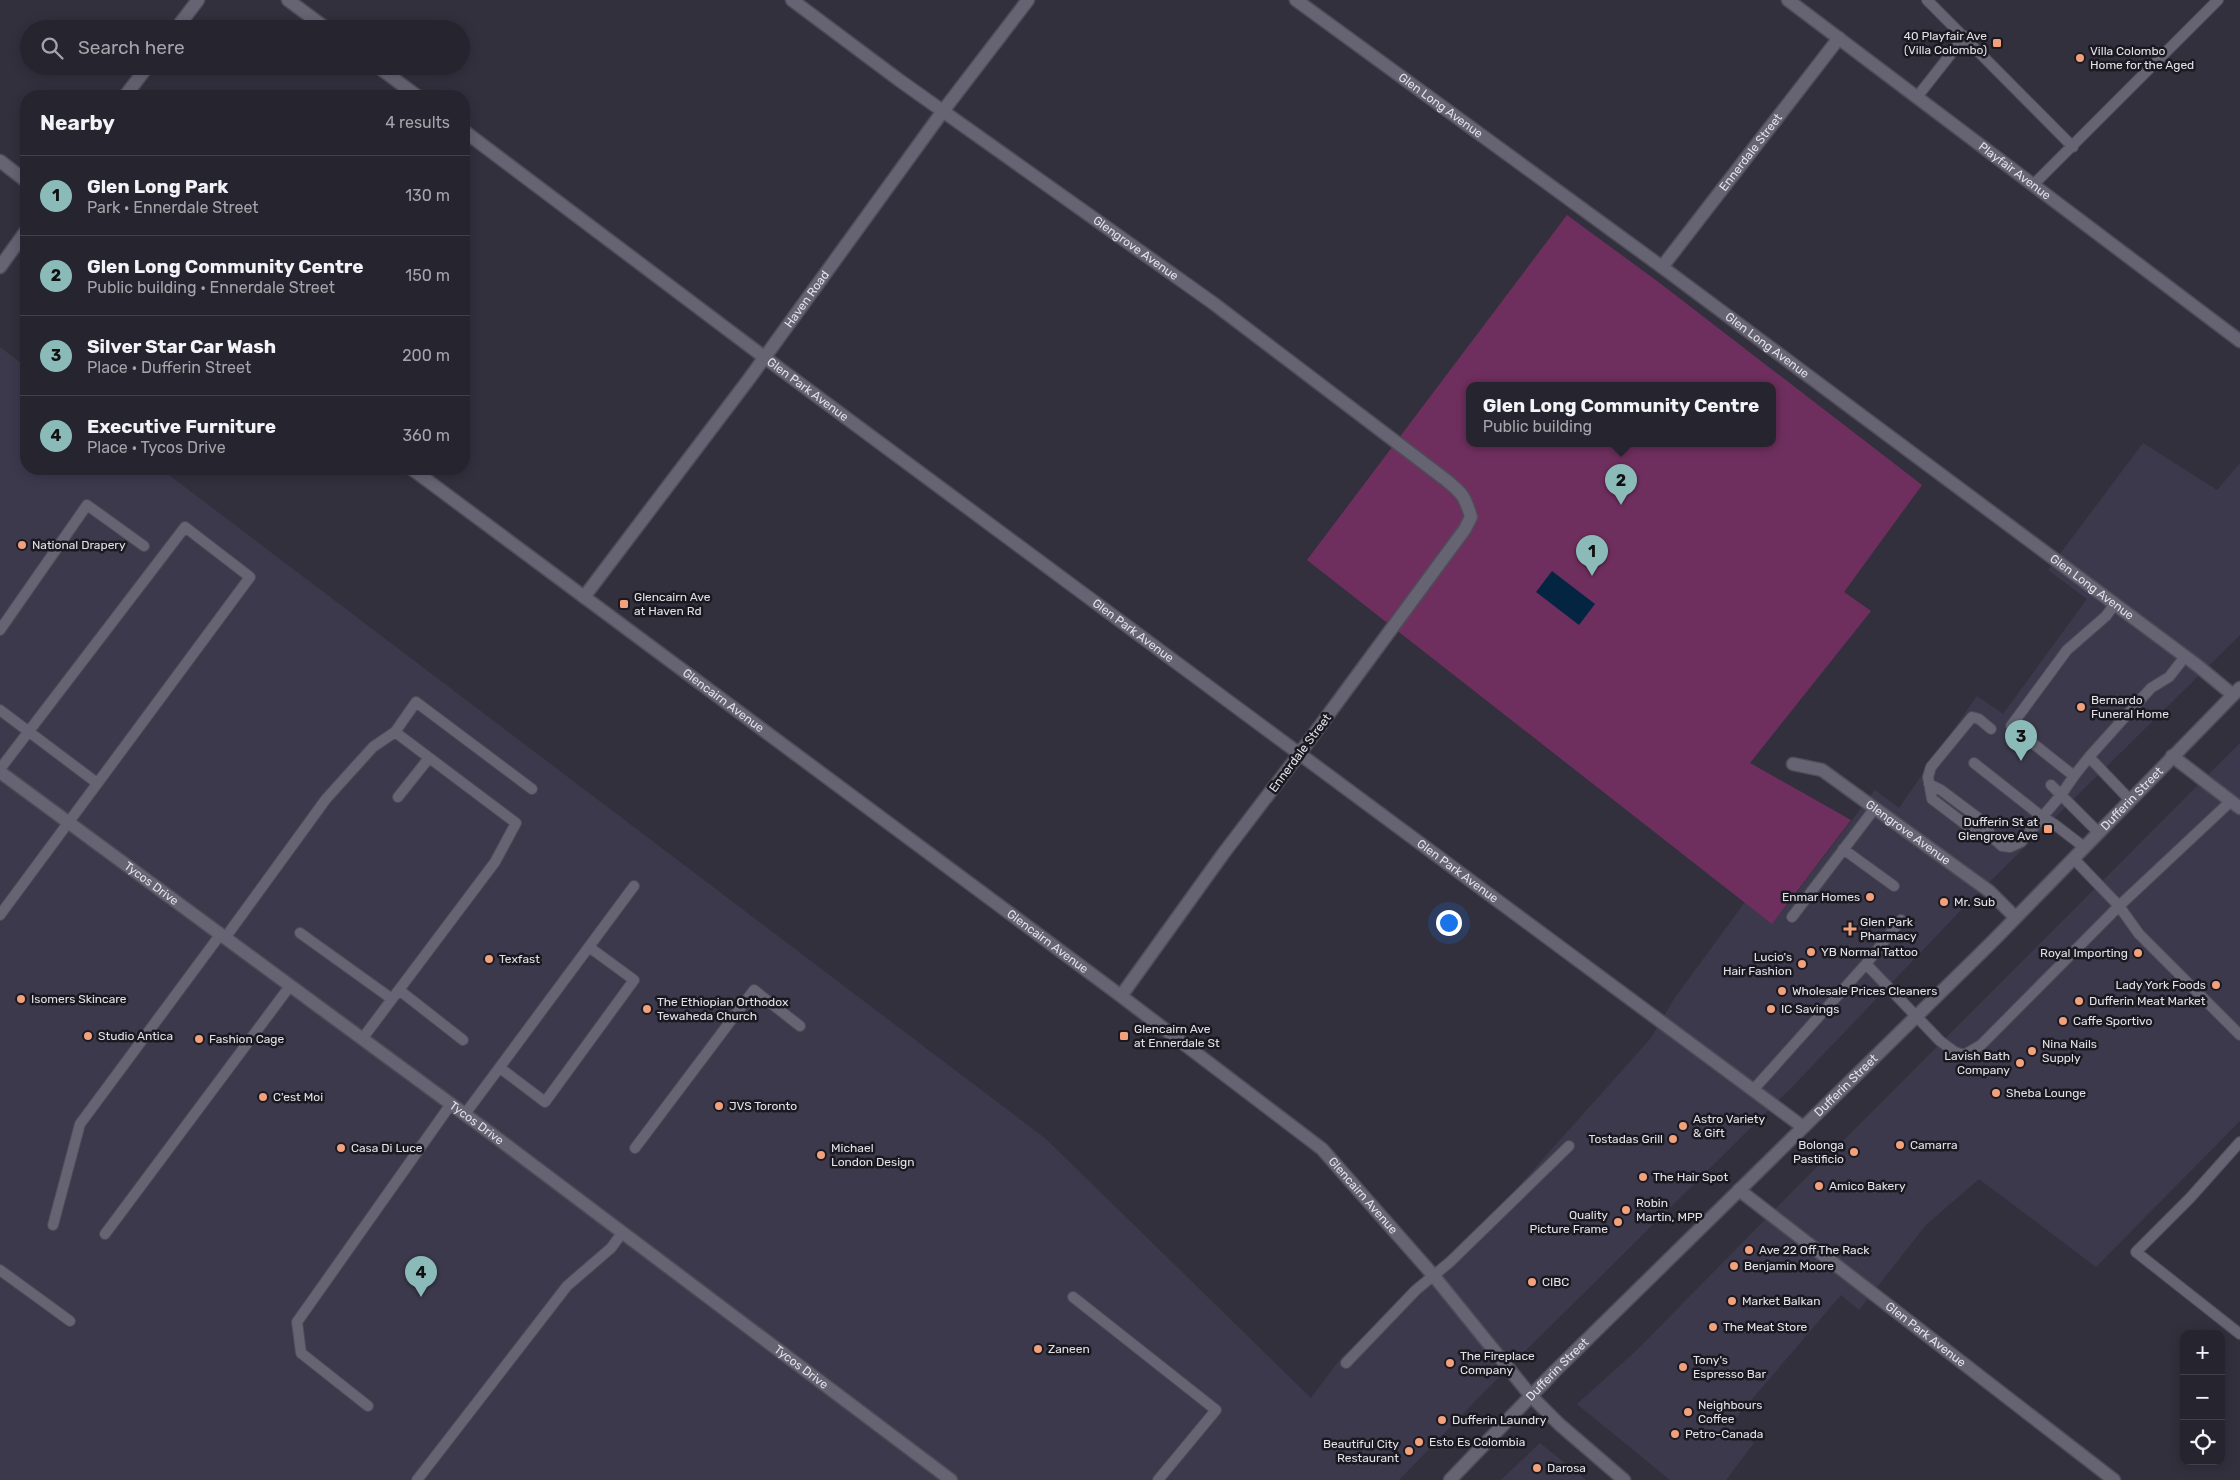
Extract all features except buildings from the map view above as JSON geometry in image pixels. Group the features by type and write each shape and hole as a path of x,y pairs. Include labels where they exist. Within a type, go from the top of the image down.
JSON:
{"street":[{"path":"183,20 198,0"},
{"path":"288,0 315,20"},
{"name":"Glengrove Avenue","path":"792,0 943,111 1220,309 1446,480 1462,494 1469,508"},
{"name":"Haven Road","path":"584,597 764,357 943,111 1028,0"},
{"name":"Glen Long Avenue","path":"1296,0 1662,267 2184,658 2237,692"},
{"name":"Playfair Avenue","path":"1788,0 2240,341"},
{"name":"Ennerdale Street","path":"1662,267 1839,38"},
{"path":"130,90 141,75"},
{"path":"389,75 409,90"},
{"name":"Glen Park Avenue","path":"470,136 764,357 1803,1127"},
{"path":"0,161 20,176"},
{"path":"0,267 20,239"},
{"name":"Glencairn Avenue","path":"420,475 1121,996 1322,1149 1433,1275 1531,1396 1559,1424 1624,1480"},
{"name":"Ennerdale Street","path":"1121,996 1223,854 1465,529 1472,517 1469,508"},
{"name":"Dufferin Street","path":"1450,1480 1531,1396 1917,1016 2237,692"},
{"path":"2172,756 2236,804"},
{"name":"Glengrove Avenue","path":"1793,764 1822,770 1988,891 2015,917"},
{"name":"Tycos Drive","path":"0,771 465,1114 950,1480"},
{"name":"Glen Park Avenue","path":"1739,1190 2114,1480"}],"lane":[{"path":"1928,0 2073,147"},
{"path":"2033,185 2218,0"},
{"path":"1917,97 1965,36"},
{"path":"0,630 87,505 144,546"},
{"path":"0,771 185,527 250,577 0,915"},
{"path":"2074,776 2012,728 2011,724 2066,650 2106,616 2114,605"},
{"path":"1991,729 1979,719 1972,717 1966,722 1931,767 1928,777 1929,784 1941,790 1985,824 1991,836 2002,846 2010,848 2016,846 2061,795 2089,757 2151,688 2169,677 2184,658"},
{"path":"53,1225 80,1124 326,799 373,747 394,732 416,702 532,789"},
{"path":"0,710 97,783"},
{"path":"362,1039 495,862 516,823 394,732"},
{"path":"2089,757 2130,800"},
{"path":"398,797 429,758"},
{"path":"1974,763 2084,847"},
{"path":"2051,785 2098,832"},
{"path":"1866,964 1940,1040 1955,1052 1964,1055 1972,1052 2118,906 2236,804"},
{"path":"1792,917 1875,808"},
{"path":"1844,849 1894,886"},
{"path":"2073,858 2118,906 2139,934 2240,1035"},
{"path":"465,1114 634,886"},
{"path":"1753,1090 1866,964 1901,920"},
{"path":"300,932 463,1040"},
{"path":"500,1068 545,1102 634,980 589,947"},
{"path":"105,1234 290,986"},
{"path":"635,1148 754,990 800,1026"},
{"path":"368,1406 301,1353 297,1322 451,1104"},
{"path":"2240,1142 2190,1198 2136,1252 2240,1334"},
{"path":"1346,1363 1416,1290 1476,1236 1569,1146"},
{"path":"417,1480 567,1286 610,1248 622,1233"},
{"path":"0,1270 70,1321"},
{"path":"1072,1297 1216,1410 1158,1480"}],"shaded area":[{"path":"1567,215 1661,284 1922,485 1844,592 1871,611 1750,763 1851,820 1772,924 1307,560"},
{"path":"0,347 20,362 20,475 169,475 1046,1139 1311,1398 1341,1358 1408,1293 1485,1224 1651,1038 1674,999 1745,902 1773,923 1875,790 1899,808 1977,696 2003,714 2087,599 2048,570 2143,443 2217,490 2240,463 2240,635 1962,909 1794,1085 1486,1390 1399,1480 0,1480"},
{"path":"2240,743 2240,1121 2096,1267 1979,1179 1926,1225 1859,1310 1841,1295 1730,1425 1754,1443 1726,1480 1670,1480 1577,1404 1637,1350"},
{"path":"1540,1443 1586,1480 1501,1480"}],"water":[{"path":"1552,571 1595,604 1579,625 1536,592"}],"place":[{"name":"40 Playfair Ave (Villa Colombo)","path":"1997,43"},
{"name":"Villa Colombo Home for the Aged","path":"2080,58"},
{"name":"Glen Long Community Centre","path":"1621,505"},
{"name":"National Drapery","path":"22,545"},
{"name":"Glen Long Park","path":"1592,576"},
{"name":"Glencairn Ave at Haven Rd","path":"624,604"},
{"name":"Bernardo Funeral Home","path":"2081,707"},
{"name":"Silver Star Car Wash","path":"2021,761"},
{"name":"Dufferin St at Glengrove Ave","path":"2048,829"},
{"name":"Enmar Homes","path":"1870,897"},
{"name":"Mr. Sub","path":"1944,902"},
{"name":"Glen Park Pharmacy","path":"1850,929"},
{"name":"YB Normal Tattoo","path":"1811,952"},
{"name":"Royal Importing","path":"2138,953"},
{"name":"Texfast","path":"489,959"},
{"name":"Lucio's Hair Fashion","path":"1802,964"},
{"name":"Lady York Foods","path":"2216,985"},
{"name":"Wholesale Prices Cleaners","path":"1782,991"},
{"name":"Isomers Skincare","path":"21,999"},
{"name":"Dufferin Meat Market","path":"2079,1001"},
{"name":"The Ethiopian Orthodox Tewaheda Church","path":"647,1009"},
{"name":"IC Savings","path":"1771,1009"},
{"name":"Caffe Sportivo","path":"2063,1021"},
{"name":"Studio Antica","path":"88,1036"},
{"name":"Glencairn Ave at Ennerdale St","path":"1124,1036"},
{"name":"Fashion Cage","path":"199,1039"},
{"name":"Nina Nails Supply","path":"2032,1051"},
{"name":"Lavish Bath Company","path":"2020,1063"},
{"name":"Sheba Lounge","path":"1996,1093"},
{"name":"C'est Moi","path":"263,1097"},
{"name":"JVS Toronto","path":"719,1106"},
{"name":"Astro Variety & Gift","path":"1683,1126"},
{"name":"Tostadas Grill","path":"1673,1139"},
{"name":"Camarra","path":"1900,1145"},
{"name":"Casa Di Luce","path":"341,1148"},
{"name":"Bolonga Pastificio","path":"1854,1152"},
{"name":"Michael London Design","path":"821,1155"},
{"name":"The Hair Spot","path":"1643,1177"},
{"name":"Amico Bakery","path":"1819,1186"},
{"name":"Robin Martin, MPP","path":"1626,1210"},
{"name":"Quality Picture Frame","path":"1618,1222"},
{"name":"Ave 22 Off The Rack","path":"1749,1250"},
{"name":"Benjamin Moore","path":"1734,1266"},
{"name":"CIBC","path":"1532,1282"},
{"name":"Executive Furniture","path":"421,1297"},
{"name":"Market Balkan","path":"1732,1301"},
{"name":"The Meat Store","path":"1713,1327"},
{"name":"Zaneen","path":"1038,1349"},
{"name":"The Fireplace Company","path":"1450,1363"},
{"name":"Tony's Espresso Bar","path":"1683,1367"},
{"name":"Neighbours Coffee","path":"1688,1412"},
{"name":"Dufferin Laundry","path":"1442,1420"},
{"name":"Petro-Canada","path":"1675,1434"},
{"name":"Esto Es Colombia","path":"1419,1442"},
{"name":"Beautiful City Restaurant","path":"1409,1451"},
{"name":"Darosa","path":"1537,1468"}]}
